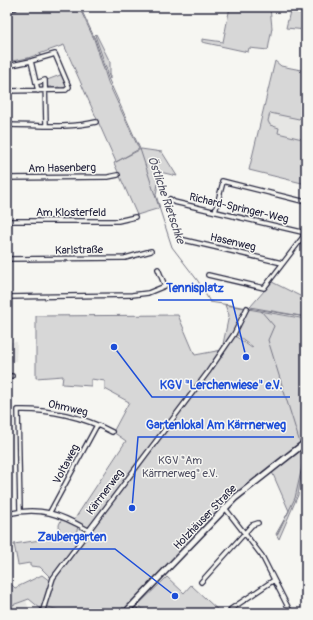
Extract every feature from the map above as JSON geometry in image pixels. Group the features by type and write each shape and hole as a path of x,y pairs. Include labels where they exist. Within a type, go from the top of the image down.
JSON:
{"main road":[{"name":"Holzhäuser Straße","path":"125,613 225,508 267,471 306,442"}],"street":[{"path":"7,8 15,8"},
{"path":"7,66 55,54 69,88 66,90 7,91"},
{"path":"30,61 38,91"},
{"path":"36,83 45,80 46,124"},
{"path":"7,125 86,125 96,122"},
{"name":"Am Hasenberg","path":"7,178 108,177 118,175"},
{"path":"215,212 222,182 306,202"},
{"name":"Richard-Springer-Weg","path":"170,199 174,202 306,233"},
{"name":"Am Klosterfeld","path":"7,221 118,221 135,217"},
{"path":"208,275 264,288 306,233"},
{"name":"Hasenweg","path":"180,239 282,263"},
{"name":"Karlstraße","path":"7,259 125,258 151,251"},
{"path":"7,297 132,295 148,293 165,286 158,268"},
{"name":"Kärrnerweg","path":"42,613 53,578 208,372 234,334 247,308"},
{"path":"7,376 12,376"},
{"name":"Ohmweg","path":"20,510 18,410 50,412 97,425 112,432"},
{"name":"Voltaweg","path":"50,512 97,425"},
{"path":"225,508 262,556 291,613"},
{"path":"7,514 20,510 50,512 88,530"},
{"path":"201,582 252,525 258,523"},
{"path":"231,609 274,580"}],"shaded area":[{"path":"275,61 281,66 306,71 306,140 260,128"},
{"path":"7,342 17,342 16,361 7,361"},
{"path":"26,600 30,613 7,613 7,607"},
{"path":"45,607 57,610 60,613 43,613"}],"green space":[{"path":"17,7 79,7 94,39 108,82 139,149 116,162 64,45 28,58 7,62 7,9 16,9"},
{"path":"230,7 270,7 272,28 268,50 249,48 248,52 202,42 202,39 223,42"},
{"path":"291,7 306,7 306,30 286,28"},
{"path":"96,34 110,62 110,79 95,35"},
{"path":"275,61 281,66 306,71 306,119 270,113 268,121 270,125 279,128 278,133 306,140 306,184 249,170"},
{"path":"63,74 68,86 65,89 65,87 60,89 59,87 48,87 47,89 47,80"},
{"path":"141,149 162,152 177,176 160,172 156,195 160,208 137,215 114,163"},
{"path":"272,282 306,299 306,317 250,307"},
{"path":"225,305 246,308 238,325 222,349 229,315"},
{"name":"KGV \"Am Kärrnerweg\" e.V.","path":"248,309 306,319 306,440 236,495 186,549 177,554 169,563 171,565 125,610 123,607 119,613 61,613 58,610 45,606 53,581 90,529 74,520 126,441 113,432 129,402 105,389 105,381 91,379 91,386 62,384 63,376 36,378 36,316 178,315 195,355 222,350 190,394 235,336 252,348 253,347 236,334"},
{"path":"306,447 298,495 279,539 276,534 289,511 272,472"},
{"path":"62,518 78,527 76,533 82,537 51,578 40,567 30,566 30,563 18,565 14,544 60,537 59,525"},
{"path":"42,575 50,581 41,609 29,599 7,607 7,580 15,588"},
{"path":"167,577 184,593 191,585 221,613 150,613 140,607 139,604"}],"waterway":[{"name":"Östliche Rietschke","path":"80,7 95,39 108,78 140,149 172,247 198,281 210,302 306,317"},
{"path":"261,311 274,326 268,340 300,443"},
{"path":"277,535 295,498 304,458 303,451"}],"tram line":[{"path":"123,613 131,608 140,609 146,613"}],"place":[{"name":"KGV \"Lerchenwiese\" e.V.","path":"114,347"},
{"name":"Tennisplatz","path":"246,357"},
{"name":"Gartenlokal Am Kärrnerweg","path":"132,508"},
{"name":"Zaubergarten","path":"175,596"}]}
